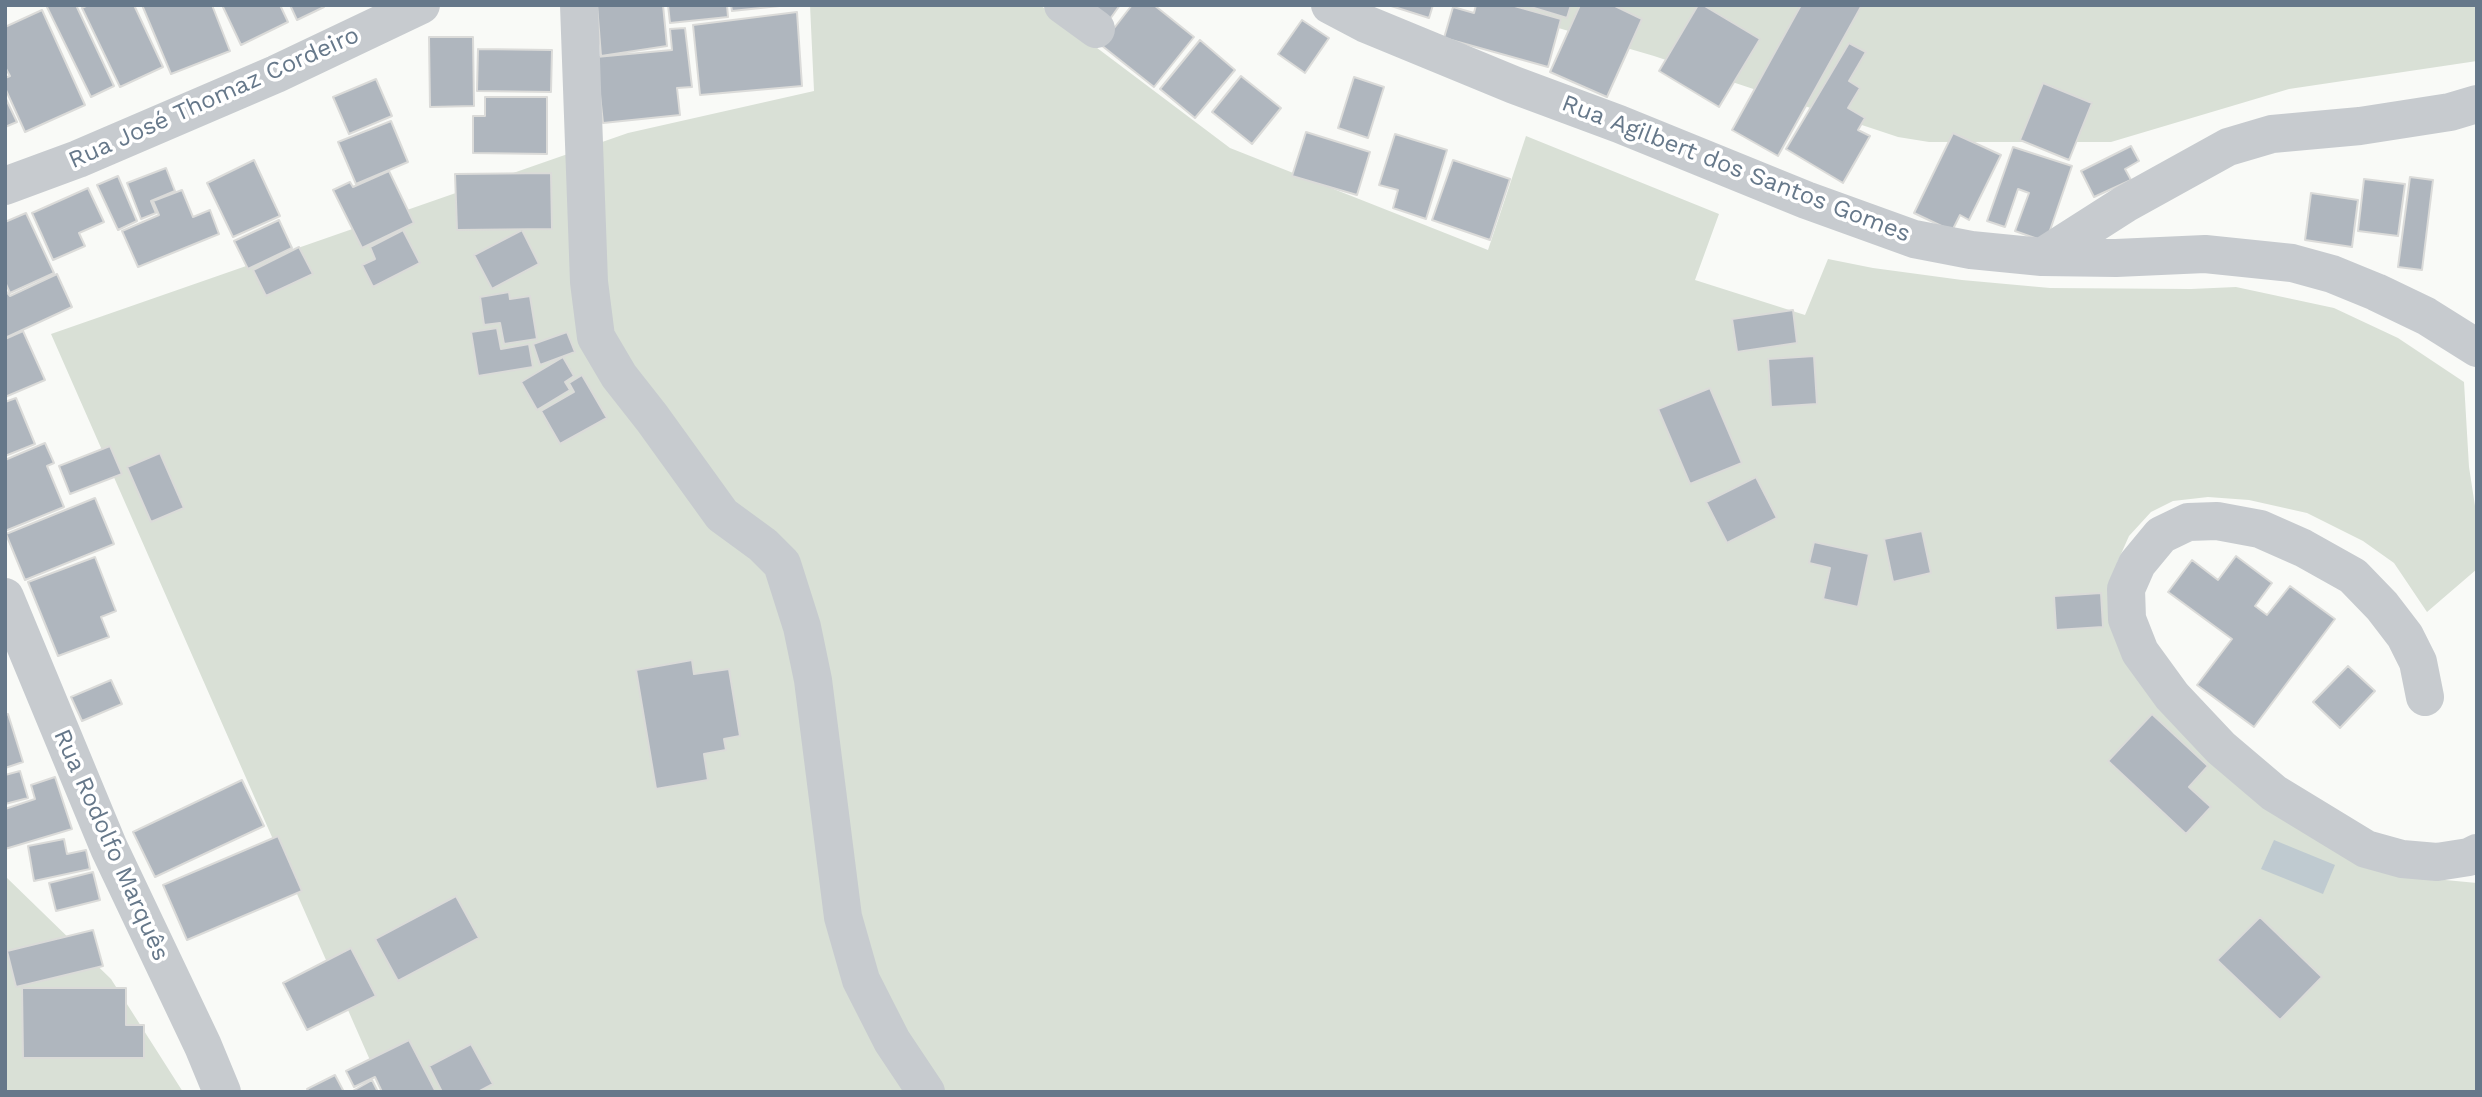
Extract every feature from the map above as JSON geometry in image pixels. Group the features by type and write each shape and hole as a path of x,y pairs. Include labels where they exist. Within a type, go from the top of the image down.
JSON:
{"street":[{"name":"Rua José Thomaz Cordeiro","path":"5,186 78,159 263,80 421,5"},
{"path":"579,5 589,282 596,337 619,376 722,515 763,545 782,564 802,627 813,680 847,929 861,980 892,1041 926,1092"},
{"path":"1063,5 1096,29"},
{"name":"Rua Agilbert dos Santos Gomes","path":"1331,5 1366,24 1806,200 1914,239 1971,250 2042,257 2116,258 2205,254 2292,263 2332,274 2376,292 2426,316 2477,348"},
{"path":"2042,257 2125,204 2228,147 2272,134 2360,126 2450,112 2477,104"},
{"path":"2425,697 2418,662 2404,636 2382,606 2353,576 2260,528 2217,521 2188,522 2161,535 2137,564 2126,589 2127,620 2140,652 2172,696 2221,748 2274,793 2366,849 2402,859 2437,862 2469,857 2477,853"},
{"name":"Rua Rodolfo Marquês","path":"5,597 109,848 204,1046 222,1092"}],"shaded area":[{"path":"810,5 1040,5 1230,148 1488,250 1526,136 1719,214 1695,280 1805,315 1828,259 1962,280 2050,288 2236,287 2334,308 2398,338 2464,382 2469,467 2477,519 2477,569 2427,612 2394,563 2363,541 2307,513 2249,500 2208,497 2173,501 2151,512 2129,536 2117,563 2119,648 2403,876 2477,883 2477,1092 384,1092 51,334 628,133 814,91"},
{"path":"1480,5 2477,5 2477,61 2289,89 2111,142 1929,142 1898,137 1654,56"},
{"path":"2274,840 2335,865 2323,894 2261,869"},
{"path":"5,876 111,979 183,1092 5,1092"}],"building":[{"path":"46,5 76,5 114,86 91,97"},
{"path":"88,5 134,5 163,67 120,87 82,8"},
{"path":"142,5 212,5 230,51 171,74"},
{"path":"222,5 280,5 288,22 241,45"},
{"path":"290,5 324,5 324,7 297,20"},
{"path":"597,5 663,5 667,46 601,56"},
{"path":"668,5 727,5 728,17 670,23"},
{"path":"731,5 789,5 732,11"},
{"path":"1091,5 1120,5 1110,19"},
{"path":"1132,5 1154,5 1194,37 1154,87 1101,45"},
{"path":"1388,5 1433,5 1429,18"},
{"path":"1476,5 1511,5 1561,19 1548,67 1444,38 1453,7 1474,13"},
{"path":"1524,5 1571,5 1567,18"},
{"path":"1580,5 1613,5 1642,19 1607,97 1550,72"},
{"path":"1698,5 1703,5 1760,39 1719,107 1659,71"},
{"path":"1801,5 1862,5 1778,156 1732,130"},
{"path":"42,10 85,105 25,132 5,88 5,78 10,76 5,67 5,27"},
{"path":"797,12 802,86 700,95 693,25"},
{"path":"1302,20 1329,38 1305,73 1278,54"},
{"path":"685,28 692,87 677,88 680,115 603,123 596,57 672,50 670,29"},
{"path":"429,37 473,37 474,106 430,107"},
{"path":"1200,40 1235,70 1195,118 1160,89"},
{"path":"1849,43 1866,52 1849,81 1860,88 1848,108 1865,118 1858,130 1870,136 1843,183 1786,149"},
{"path":"478,49 552,50 551,92 477,91"},
{"path":"1241,76 1281,108 1252,144 1212,112"},
{"path":"1354,77 1384,87 1368,138 1338,128"},
{"path":"376,79 392,116 349,134 333,97"},
{"path":"2043,83 2092,103 2069,160 2020,140"},
{"path":"5,97 17,122 5,127"},
{"path":"485,97 547,97 547,154 473,153 473,116 485,116"},
{"path":"391,121 408,162 356,184 338,142"},
{"path":"1306,132 1370,152 1357,195 1292,176"},
{"path":"1953,133 2001,155 1969,220 1960,215 1952,231 1914,213"},
{"path":"1395,134 1447,150 1426,219 1393,208 1398,190 1379,185"},
{"path":"2131,146 2139,161 2125,169 2131,180 2094,197 2081,171"},
{"path":"2013,147 2072,166 2046,242 2015,231 2029,193 2018,189 2005,227 1987,221"},
{"path":"254,160 280,216 233,237 207,183"},
{"path":"1453,160 1510,179 1490,240 1432,220"},
{"path":"166,168 175,191 151,201 156,213 141,219 127,183"},
{"path":"389,171 414,223 362,248 333,190 350,182 353,187"},
{"path":"551,173 552,229 457,230 455,174"},
{"path":"118,176 137,221 118,230 97,185"},
{"path":"2410,177 2433,180 2422,270 2398,267"},
{"path":"2364,179 2405,184 2398,236 2358,231"},
{"path":"88,188 104,222 79,233 85,246 53,260 32,213"},
{"path":"182,190 193,217 210,210 219,234 138,267 122,231 159,215 153,201"},
{"path":"2311,193 2358,200 2352,247 2305,240"},
{"path":"26,213 54,273 10,293 5,282 5,222"},
{"path":"279,220 292,248 248,269 234,241"},
{"path":"403,230 420,263 373,287 362,265 375,259 370,247"},
{"path":"522,230 539,264 492,289 474,255"},
{"path":"299,247 313,274 266,296 253,270"},
{"path":"57,274 72,307 5,338 5,290 10,296"},
{"path":"509,292 510,299 530,296 537,339 504,344 500,323 484,325 480,297"},
{"path":"1793,310 1797,343 1737,352 1732,319"},
{"path":"497,328 501,349 529,344 533,367 478,376 471,332"},
{"path":"23,331 45,380 5,397 5,339"},
{"path":"567,332 575,352 540,365 533,344"},
{"path":"1814,356 1817,404 1771,407 1768,359"},
{"path":"563,357 574,376 565,382 570,390 537,410 521,382"},
{"path":"582,375 607,418 560,444 541,411 574,392 569,383"},
{"path":"1710,388 1742,463 1690,484 1658,409"},
{"path":"16,398 35,444 5,456 5,402"},
{"path":"45,443 54,463 47,466 64,507 5,531 5,460"},
{"path":"110,446 122,474 70,494 59,466"},
{"path":"160,453 184,508 151,522 127,467"},
{"path":"1756,477 1777,518 1727,543 1706,502"},
{"path":"95,498 114,544 25,580 6,534"},
{"path":"1922,531 1931,573 1893,582 1884,539"},
{"path":"1814,542 1869,554 1858,607 1823,599 1830,568 1809,563"},
{"path":"2236,556 2272,583 2255,606 2267,615 2290,586 2335,619 2254,727 2197,685 2232,639 2168,592 2192,560 2218,580"},
{"path":"95,557 116,611 101,617 109,637 58,656 28,582"},
{"path":"2101,593 2103,627 2056,630 2054,596"},
{"path":"692,660 694,674 729,669 740,736 724,739 726,750 704,754 708,780 656,789 636,670"},
{"path":"2348,666 2375,691 2340,728 2313,702"},
{"path":"111,680 122,704 82,721 71,697"},
{"path":"8,714 23,762 5,768 5,715"},
{"path":"2152,714 2208,766 2189,787 2211,807 2186,834 2108,761"},
{"path":"20,771 28,798 5,804 5,775"},
{"path":"55,777 72,829 5,849 5,809 35,799 31,785"},
{"path":"242,780 264,826 155,877 133,832"},
{"path":"278,836 302,891 187,940 163,885"},
{"path":"64,839 67,854 86,850 90,869 34,881 28,846"},
{"path":"93,872 100,900 56,911 49,883"},
{"path":"456,896 479,938 398,981 375,939"},
{"path":"2260,917 2322,977 2280,1020 2217,960"},
{"path":"93,930 103,966 16,987 7,951"},
{"path":"351,948 376,996 307,1030 283,983"},
{"path":"22,988 126,988 126,1025 144,1025 144,1058 23,1058"},
{"path":"409,1040 436,1092 382,1092 375,1077 354,1087 346,1071"},
{"path":"471,1044 493,1084 478,1092 442,1092 429,1066"},
{"path":"335,1075 344,1092 309,1092 307,1089"},
{"path":"372,1080 378,1092 351,1092"}]}
